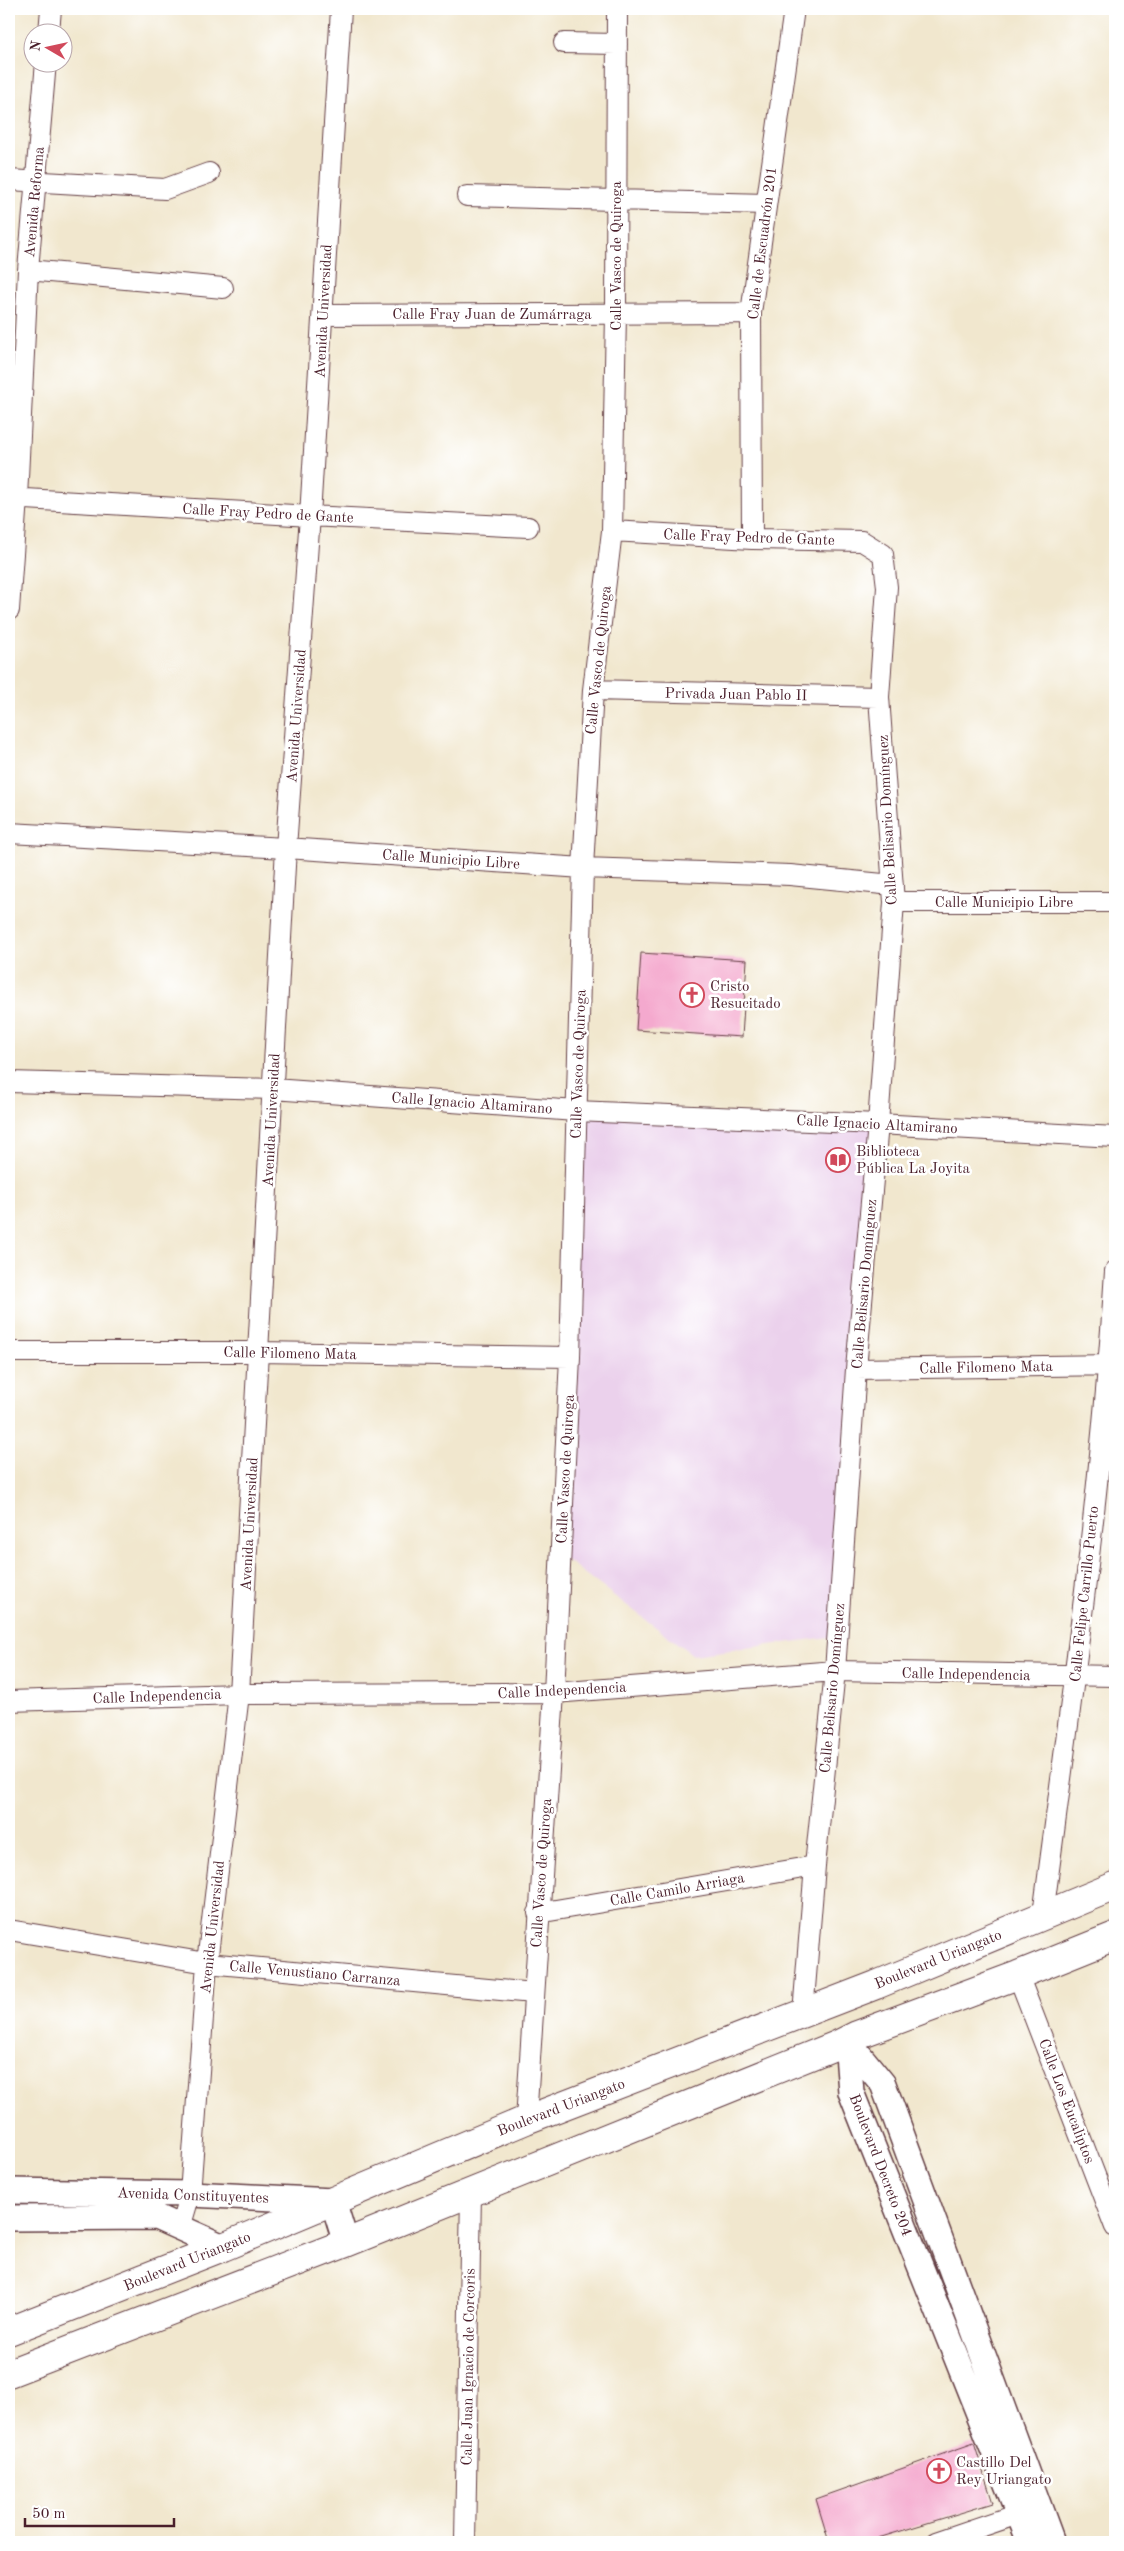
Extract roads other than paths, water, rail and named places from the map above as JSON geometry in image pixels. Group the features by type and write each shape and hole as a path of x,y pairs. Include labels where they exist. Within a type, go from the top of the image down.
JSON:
{"main road":[{"name":"Boulevard Uriangato","path":"9,2331 223,2247 526,2120 876,1985 1115,1886"},
{"path":"9,2373 346,2243 847,2040 1018,1976 1115,1936"},
{"path":"847,2040 876,1985"},
{"path":"803,2013 847,2040"}],"street":[{"path":"50,22 52,9"},
{"name":"Avenida Universidad","path":"180,2228 190,2194 207,1963 239,1694 286,848 310,516 341,9"},
{"name":"Calle Vasco de Quiroga","path":"526,2120 538,1913 554,1693 570,1357 583,868 592,690 612,531 616,313 617,9"},
{"name":"Calle de Escuadrón 201","path":"752,539 751,313 794,9"},
{"path":"564,43 617,44"},
{"name":"Avenida Reforma","path":"9,610 13,498 28,270 45,72"},
{"path":"9,180 165,190 209,173"},
{"path":"467,196 766,204"},
{"path":"28,270 222,288"},
{"name":"Calle Fray Juan de Zumárraga","path":"323,314 751,313"},
{"name":"Calle Fray Pedro de Gante","path":"13,498 528,527"},
{"name":"Calle Fray Pedro de Gante","path":"612,531 752,539 862,541 883,554"},
{"name":"Calle Belisario Domínguez","path":"803,2013 815,1866 835,1670 856,1369 878,1124 894,893 880,698 887,587 883,554"},
{"name":"Privada Juan Pablo II","path":"592,690 880,698"},
{"name":"Calle Municipio Libre","path":"9,832 583,868 790,875 894,893 1115,902"},
{"name":"Calle Ignacio Altamirano","path":"9,1082 273,1089 576,1110 1115,1137"},
{"name":"Calle Felipe Carrillo Puerto","path":"1043,1915 1075,1676 1112,1365 1115,1271"},
{"name":"Calle Filomeno Mata","path":"9,1352 259,1352 570,1357"},
{"name":"Calle Filomeno Mata","path":"856,1369 1112,1365"},
{"name":"Calle Independencia","path":"9,1701 239,1694 554,1693 835,1670 1115,1676"},
{"name":"Calle Camilo Arriaga","path":"538,1913 815,1866"},
{"name":"Calle Venustiano Carranza","path":"9,1930 207,1963 533,1993"},
{"name":"Calle Los Eucaliptos","path":"1018,1976 1115,2227"},
{"name":"Boulevard Decreto 204","path":"847,2040 851,2092 1029,2511 1052,2542"},
{"name":"Boulevard Decreto 204","path":"847,2040 883,2084 1029,2511 1030,2542"},
{"name":"Avenida Constituyentes","path":"9,2191 190,2194 333,2201"},
{"name":"Calle Juan Ignacio de Corcoris","path":"465,2542 471,2192"},
{"path":"333,2201 346,2243"},
{"name":"Avenida Constituyentes","path":"9,2218 156,2217 223,2247"},
{"path":"936,2542 1029,2511"}],"place":[{"name":"Cristo Resucitado","path":"692,995"},
{"name":"Biblioteca Pública La Joyita","path":"838,1160"},
{"name":"Castillo Del Rey Uriangato","path":"939,2471"}]}
